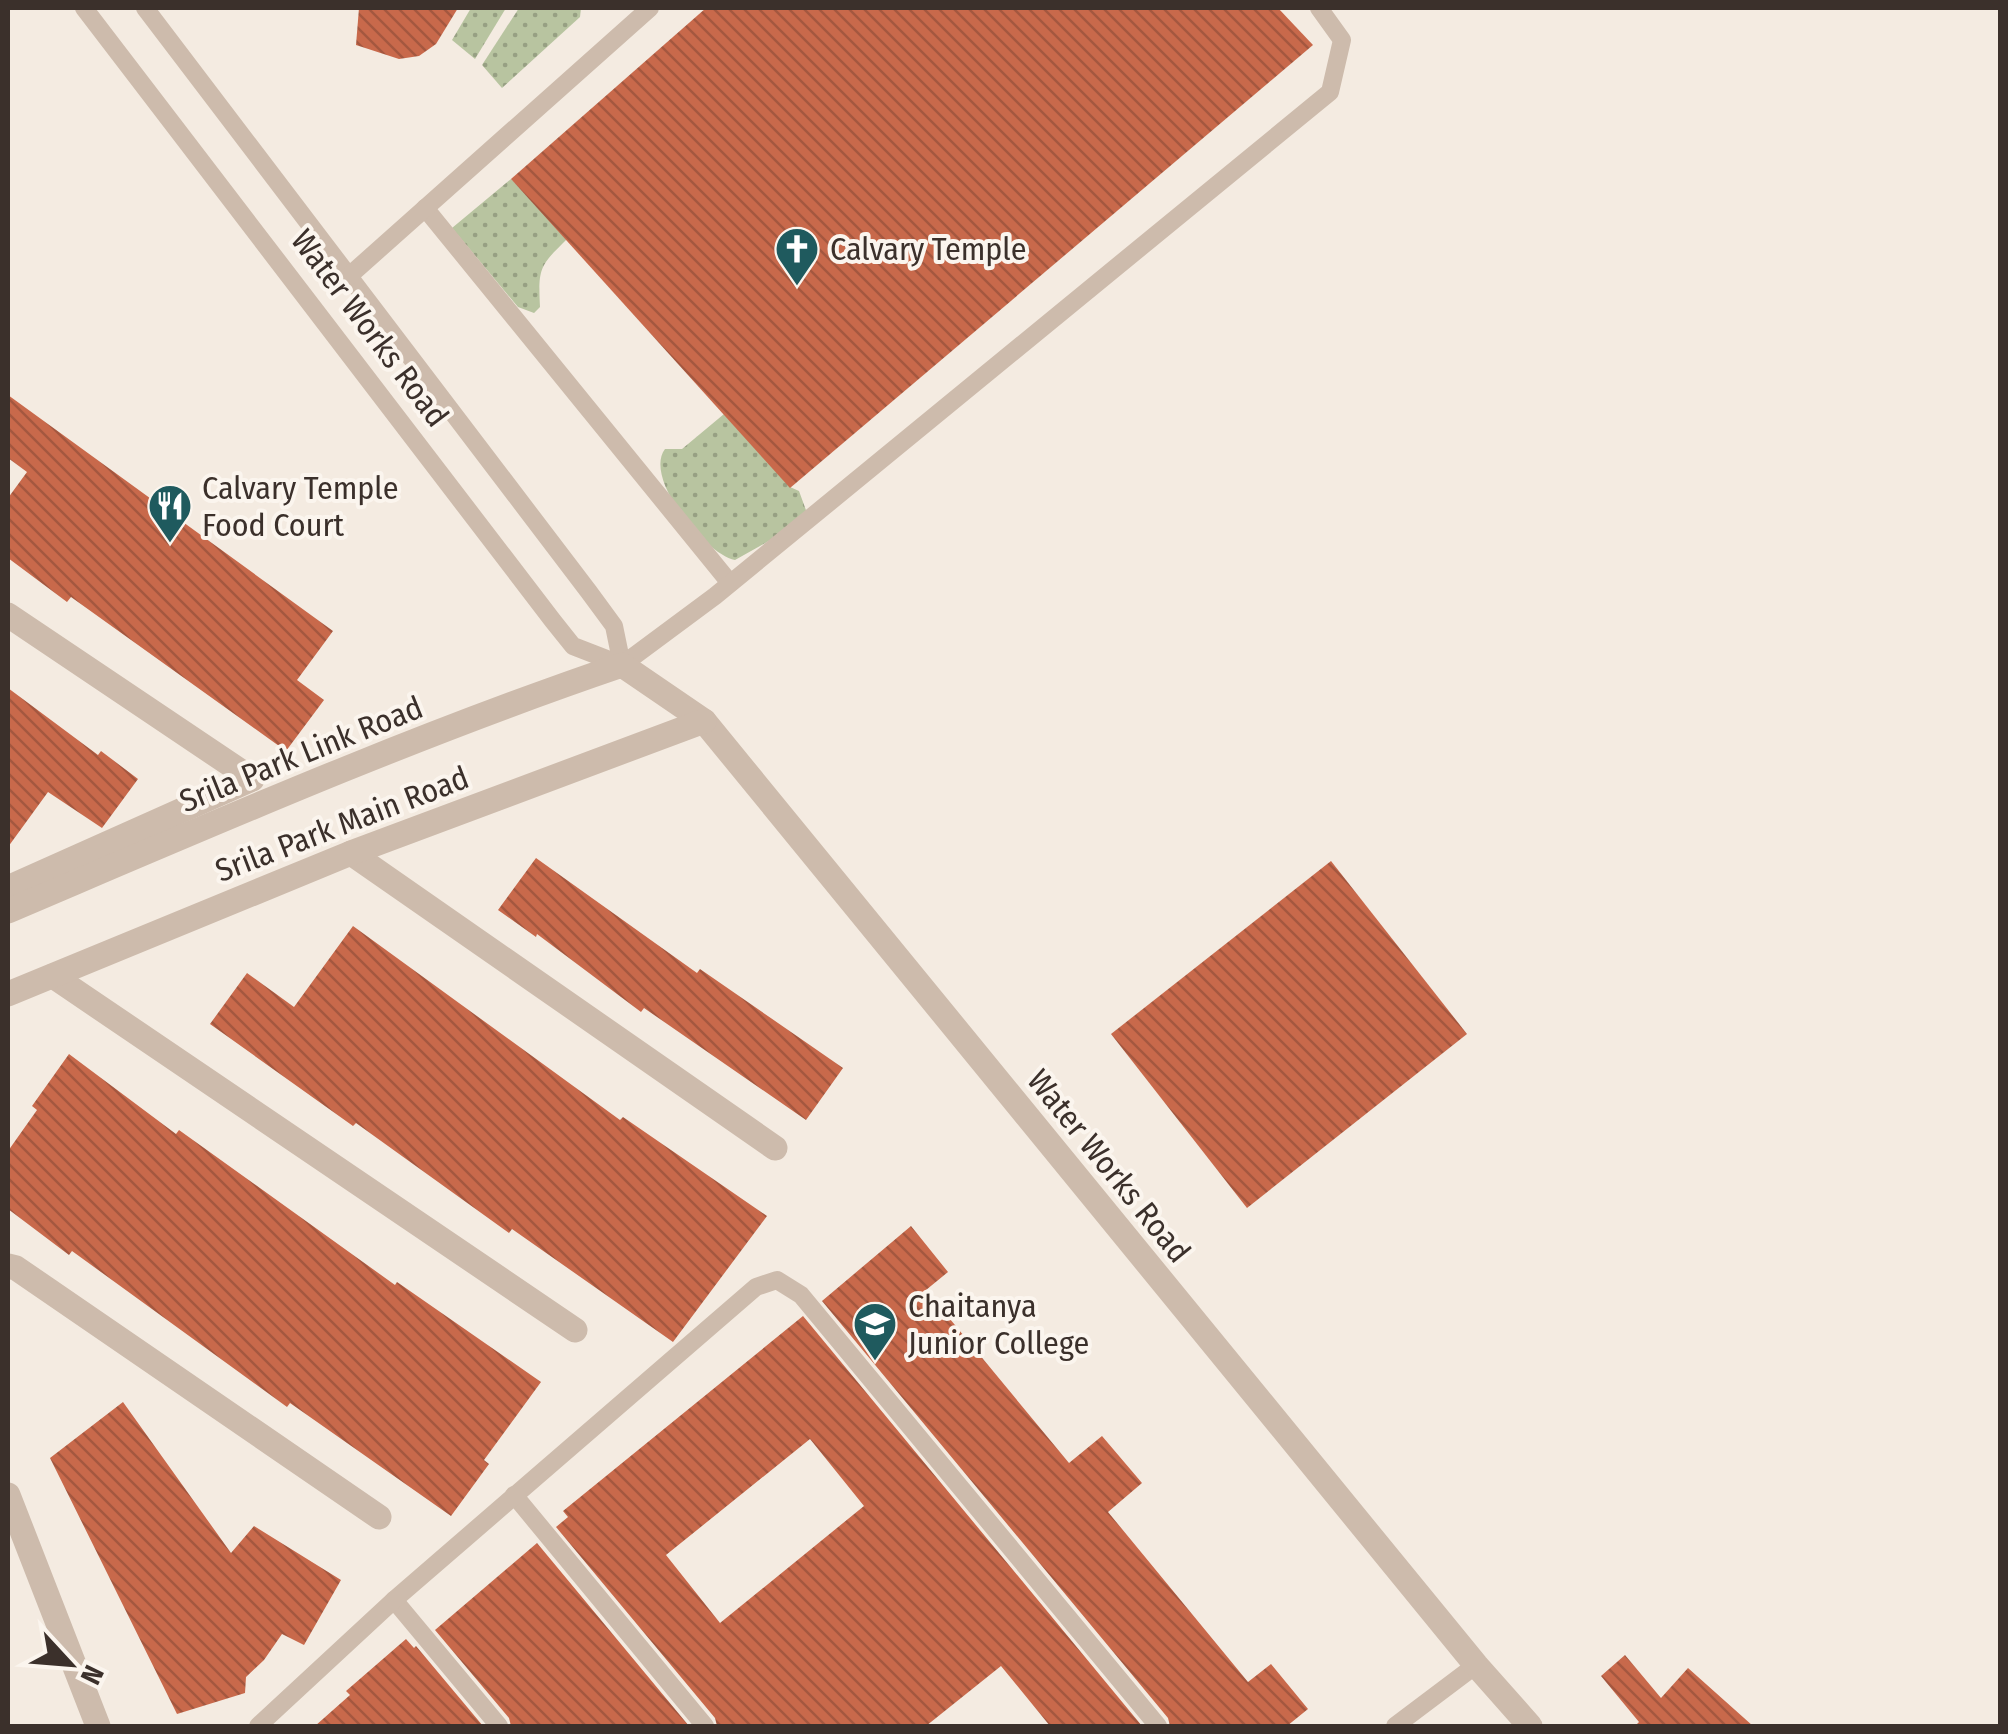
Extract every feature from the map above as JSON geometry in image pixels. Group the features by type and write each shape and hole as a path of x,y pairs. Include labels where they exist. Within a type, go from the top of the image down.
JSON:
{"street":[{"path":"8,615 252,779 8,888"},
{"name":"Water Works Road","path":"622,664 704,721 1476,1666 1530,1726"},
{"name":"Srila Park Link Road","path":"8,910 272,798 622,664"},
{"name":"Srila Park Main Road","path":"8,994 351,852 704,721"},
{"path":"351,852 774,1148"},
{"path":"52,976 576,1330"},
{"path":"8,1266 32,1278 380,1518"},
{"path":"8,1494 98,1726"}],"lane":[{"name":"Water Works Road","path":"84,8 553,621 574,646 622,664"},
{"name":"Water Works Road","path":"145,8 614,626 622,664"},
{"path":"349,276 650,8"},
{"path":"622,664 730,583 1330,92 1342,40 1318,8"},
{"path":"424,208 730,583"},
{"path":"258,1726 514,1495 756,1287 776,1280 801,1295 1158,1726"},
{"path":"514,1495 705,1726"},
{"path":"394,1600 499,1726"},
{"path":"1395,1726 1476,1666"}],"green space":[{"path":"471,8 506,8 475,59 452,40"},
{"path":"519,8 581,8 580,17 502,88 482,65"},
{"path":"511,179 567,239 543,268 540,307 534,313 518,307 452,228"},
{"path":"724,414 790,487 799,491 807,513 790,529 735,560 708,544 680,513 662,478 660,462 665,449 682,449"}],"building":[{"path":"359,8 458,8 436,44 419,56 399,59 356,45"},
{"path":"706,8 1278,8 1313,45 790,488 511,179"},
{"path":"8,395 333,631 297,680 324,700 286,751 71,597 67,602 8,558 8,498 27,472 8,458"},
{"path":"8,688 98,755 101,751 138,779 102,828 48,792 8,847"},
{"path":"536,858 697,973 700,969 843,1068 806,1120 644,1008 641,1012 537,934 536,937 498,910"},
{"path":"1331,861 1467,1034 1247,1208 1111,1034"},
{"path":"353,926 620,1120 623,1117 767,1216 673,1342 512,1229 509,1233 356,1123 353,1126 210,1024 247,973 294,1007"},
{"path":"69,1054 176,1134 179,1130 395,1285 397,1282 541,1382 484,1460 489,1464 451,1516 290,1403 287,1407 8,1209 8,1151 37,1110 32,1106"},
{"path":"911,1226 948,1272 926,1290 1069,1463 1102,1436 1142,1483 1108,1512 1248,1682 1271,1664 1308,1709 1287,1726 1170,1726 1168,1718 822,1301"},
{"path":"803,1316 1142,1726 1050,1726 1001,1666 926,1726 717,1726 715,1718 556,1527 568,1517 563,1511","holes":["810,1439 864,1506 720,1623 666,1555"]},
{"path":"123,1402 231,1553 254,1526 341,1580 304,1645 282,1634 246,1677 245,1693 177,1714 50,1458"},
{"path":"537,1543 689,1726 511,1726 509,1718 435,1630"},
{"path":"406,1639 483,1726 315,1726 350,1695 346,1691"},
{"path":"1625,1655 1661,1698 1688,1668 1753,1726 1635,1726 1639,1722 1601,1676"}],"place":[{"name":"Calvary Temple","path":"797,287"},
{"name":"Calvary Temple Food Court","path":"170,544"},
{"name":"Chaitanya Junior College","path":"875,1362"}]}
